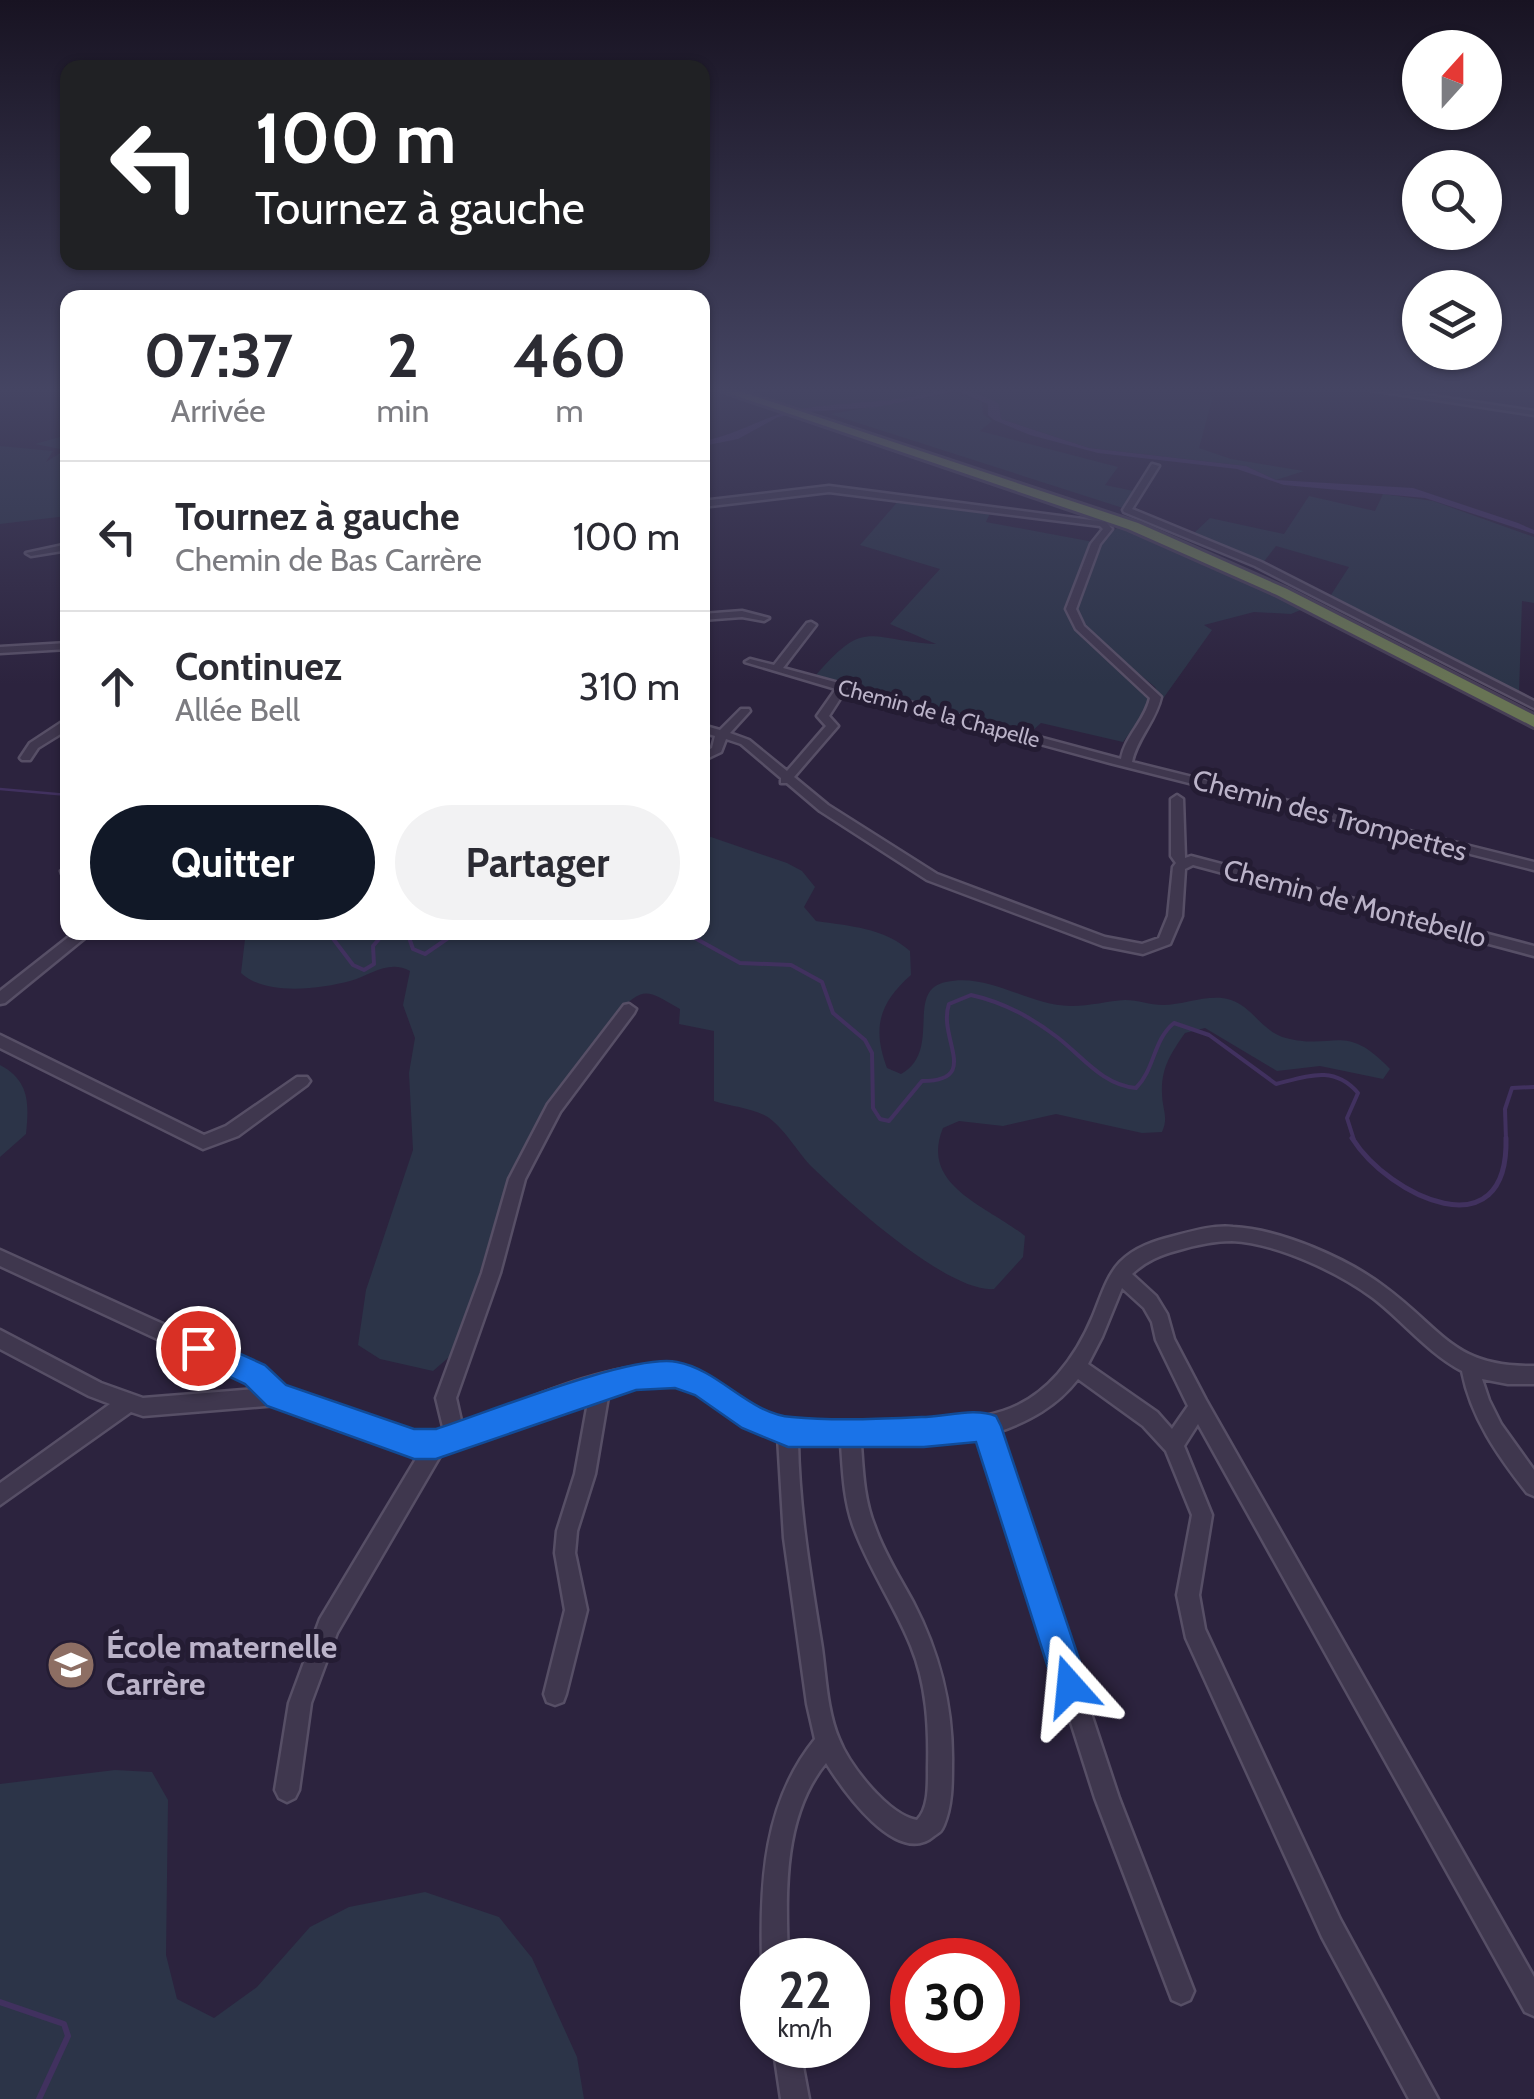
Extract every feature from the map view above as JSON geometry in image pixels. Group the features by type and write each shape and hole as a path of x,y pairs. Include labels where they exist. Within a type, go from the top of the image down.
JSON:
{"highway":[{"path":"1023,488 1150,533 1282,592 1534,722"},
{"path":"1028,488 1142,524 1290,589 1534,714"}],"street":[{"path":"1141,488 1127,510 1258,564 1534,705"},
{"path":"710,503 829,490 1103,524 1108,529 1096,544 1071,609 1080,627 1156,697 1128,749 1127,762"},
{"path":"31,553 60,548"},
{"path":"710,617 742,614 764,618"},
{"path":"778,669 811,625"},
{"path":"0,650 60,646"},
{"name":"Chemin de la Chapelle","path":"750,662 1127,762"},
{"path":"785,780 832,726 824,714 843,686"},
{"path":"710,754 717,750 723,733 744,711"},
{"path":"710,730 755,749 785,780 881,848 932,878 1024,915 1125,947 1156,947 1172,932 1182,863 1177,856 1177,799"},
{"path":"26,758 33,744 60,731"},
{"name":"Chemin des Trompettes","path":"1127,762 1534,866"},
{"name":"Chemin de Montebello","path":"1182,863 1202,862 1534,951"},
{"path":"0,999 75,940"},
{"path":"287,1790 300,1703 328,1627 446,1441 446,1398 490,1273 517,1179 554,1108 629,1009"},
{"path":"0,1041 204,1142 232,1130 302,1081"},
{"path":"0,1258 255,1375 277,1396 394,1439 446,1441 600,1387 636,1377 675,1374 704,1384 752,1418 788,1432 986,1426 1042,1404 1078,1368 1120,1275 1155,1248 1232,1233 1254,1237 1379,1292 1446,1352 1471,1369 1507,1378 1534,1375"},
{"path":"1120,1275 1150,1302 1162,1320 1166,1340 1199,1408 1534,2004"},
{"path":"0,1339 128,1403 178,1407 277,1396"},
{"path":"1078,1368 1150,1419 1173,1444 1202,1515 1188,1594 1194,1630 1331,1928 1424,2099"},
{"path":"1471,1369 1474,1391 1496,1437 1534,1486"},
{"path":"555,1694 576,1610 566,1553 568,1531 584,1474 600,1387"},
{"path":"0,1496 128,1403"},
{"path":"1173,1444 1199,1408"},
{"path":"986,1426 1107,1798 1180,1992"},
{"path":"788,1432 787,1496 828,1742 864,1799 881,1816 898,1829 918,1832 929,1826 939,1802 932,1669 868,1537 858,1505 850,1432"},
{"path":"774,1938 772,1892 782,1830 805,1765 828,1742"},
{"path":"789,2068 794,2099"}],"shaded area":[{"path":"0,488 60,488 60,517 0,524"},
{"path":"1060,488 1119,488 1138,492 1126,509"},
{"path":"1316,488 1413,488 1518,523 1534,530 1534,534 1425,498"},
{"path":"1383,494 1433,501 1534,537 1534,603 1522,601 1519,693 1329,598 1349,567 1276,546 1262,564 1193,534 1210,518 1284,534 1309,496 1375,511"},
{"path":"900,499 991,511 986,522 1099,543 1118,527 1197,557 1303,609 1291,614 1254,612 1204,625 1212,630 1162,700 1155,687 1103,644 1149,692 1152,703 1123,742 1041,723 1031,732 816,675 846,645 869,636 936,644 890,624 940,569 860,545"},
{"path":"710,837 802,871 815,887 804,907 816,921 878,933 910,951 911,975 885,1006 880,1028 887,1068 901,1074 920,1051 927,997 934,987 962,980 994,985 1056,1005 1125,1000 1163,1005 1223,998 1239,1003 1278,1035 1303,1041 1350,1042 1374,1054 1390,1069 1383,1079 1320,1066 1277,1071 1205,1028 1185,1033 1168,1061 1162,1084 1162,1132 1142,1133 1056,1114 1003,1126 959,1121 943,1128 938,1148 940,1165 949,1180 976,1204 1025,1236 1023,1257 994,1289 951,1276 898,1242 812,1167 766,1116 714,1101 714,1031 679,1024 680,1009 652,994 640,995 615,1014 503,1195 456,1351 433,1371 380,1359 358,1345 366,1290 413,1150 409,1073 415,1038 403,1005 410,971 387,967 350,981 278,988 241,973 245,940 710,940"},
{"path":"0,1065 22,1086 27,1113 26,1134 0,1157"},
{"path":"115,1770 152,1772 168,1800 166,1955 177,1999 214,2018 257,1987 310,1927 349,1907 425,1892 499,1917 532,1958 577,2057 584,2099 0,2099 0,1784"}],"waterway":[{"path":"0,789 60,794"},
{"path":"334,940 353,965 364,970 374,964 373,946 378,940"},
{"path":"410,940 413,949 425,954 445,940"},
{"path":"698,940 740,963 791,965 822,982 833,1013 865,1040 872,1053 873,1108 880,1119 889,1121 922,1081 950,1074 954,1055 948,1030 949,1004 971,995 1027,1017 1103,1076 1124,1086 1136,1088 1174,1023 1209,1035 1276,1084 1320,1075 1340,1079 1358,1093 1347,1118 1354,1140"},
{"path":"1506,1138 1505,1109 1512,1088 1534,1087"},
{"path":"1352,1138 1369,1160 1418,1194 1444,1203 1468,1204 1488,1195 1502,1173 1506,1138"},
{"path":"0,2002 64,2024 68,2036 39,2099"}],"place":[{"name":"École maternelle Carrère","path":"71,1665"}],"route":[{"path":"198,1348 269,1383 277,1396 414,1444 436,1444 636,1377 675,1374 704,1384 752,1418 788,1432 924,1432 986,1426 1070,1686"}]}
